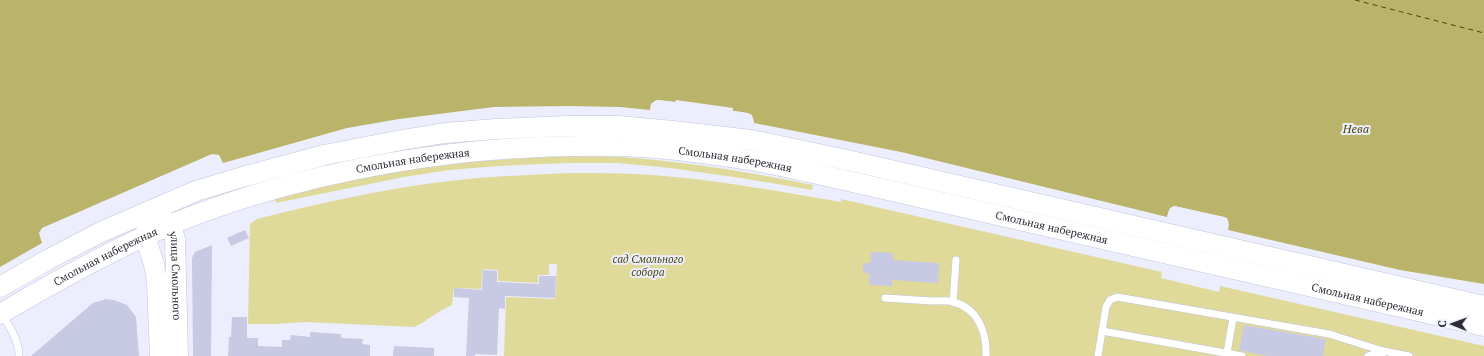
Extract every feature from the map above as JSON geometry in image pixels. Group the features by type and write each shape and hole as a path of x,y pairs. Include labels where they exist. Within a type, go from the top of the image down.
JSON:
{"main road":[{"name":"Смольная набережная","path":"0,287 50,258 101,232 151,210 196,192 246,176 324,155 445,133 566,126 619,126 751,140 832,157 1483,322"},
{"name":"Смольная набережная","path":"1,313 111,252 171,225 256,195 329,175 406,160 447,154 544,148 618,146 750,160 1483,322"},
{"name":"улица Смольного","path":"151,210 171,225 175,239 178,356"},
{"path":"145,236 151,210"},
{"name":"улица Смольного","path":"145,236 154,264 157,282 160,356"}],"lane":[{"path":"953,302 956,260"},
{"path":"1098,356 1106,307 1110,300 1117,297 1329,334 1383,354"},
{"path":"885,298 953,302 967,308 976,317 983,328 986,343 986,356"},
{"path":"1,313 16,341 19,349 19,356"},
{"path":"1227,353 1233,318"},
{"path":"1102,331 1242,356"},
{"path":"1368,356 1383,354 1409,356"}],"green space":[{"path":"567,156 619,157 668,161 741,171 813,185 812,190 670,168 618,163 567,163 449,170 404,177 276,203 275,199 357,179 446,164"},
{"name":"сад Смольного собора","path":"568,173 622,174 696,179 841,202 841,199 1162,272 1161,278 1219,292 1220,286 1484,346 1484,356 504,356 506,297 555,299 557,264 549,264 549,275 538,275 538,283 498,281 498,270 483,269 481,289 454,288 452,305 414,327 305,322 248,324 250,224 257,219 353,197 426,184 479,178"}],"water":[{"name":"Нева","path":"0,0 1484,0 1484,284 1400,270 1228,230 1229,224 1227,218 1224,217 1174,206 1169,210 1167,217 901,152 754,123 752,117 749,115 743,112 733,111 733,109 659,100 651,104 650,110 620,107 568,106 494,107 399,119 347,128 223,163 219,155 212,154 42,228 39,233 42,243 0,267"}],"pier":[{"path":"656,100 675,102 676,100 733,108 733,111 752,115 754,123 752,123 750,117 747,115 732,113 731,110 677,103 657,102 653,105 653,110 650,110 651,104"},
{"path":"162,176 163,178 90,209 90,208"},
{"path":"1174,206 1224,217 1228,221 1228,230 1226,229 1226,222 1223,219 1174,208 1171,209 1169,217 1167,217 1170,208"}],"building":[{"path":"245,230 249,238 231,246 227,238"},
{"path":"212,245 211,356 193,356 192,258 195,252"},
{"path":"871,252 893,253 893,260 939,263 938,283 892,280 892,286 869,285 869,273 863,273 863,263 870,263"},
{"path":"483,270 497,271 497,282 539,284 539,276 556,276 555,298 505,296 505,309 499,308 497,355 475,354 475,356 466,356 469,298 454,297 454,288 482,290"},
{"path":"106,299 114,300 127,305 136,317 139,356 31,356 93,303"},
{"path":"232,317 247,317 247,338 258,338 258,346 282,347 282,340 290,340 291,335 310,337 310,332 341,334 341,338 363,339 362,344 370,345 370,356 228,356"},
{"path":"1244,325 1326,339 1323,356 1266,356 1239,350"},
{"path":"394,346 434,348 434,356 393,356"}],"ferry route":[{"path":"1355,0 1484,33"}]}
